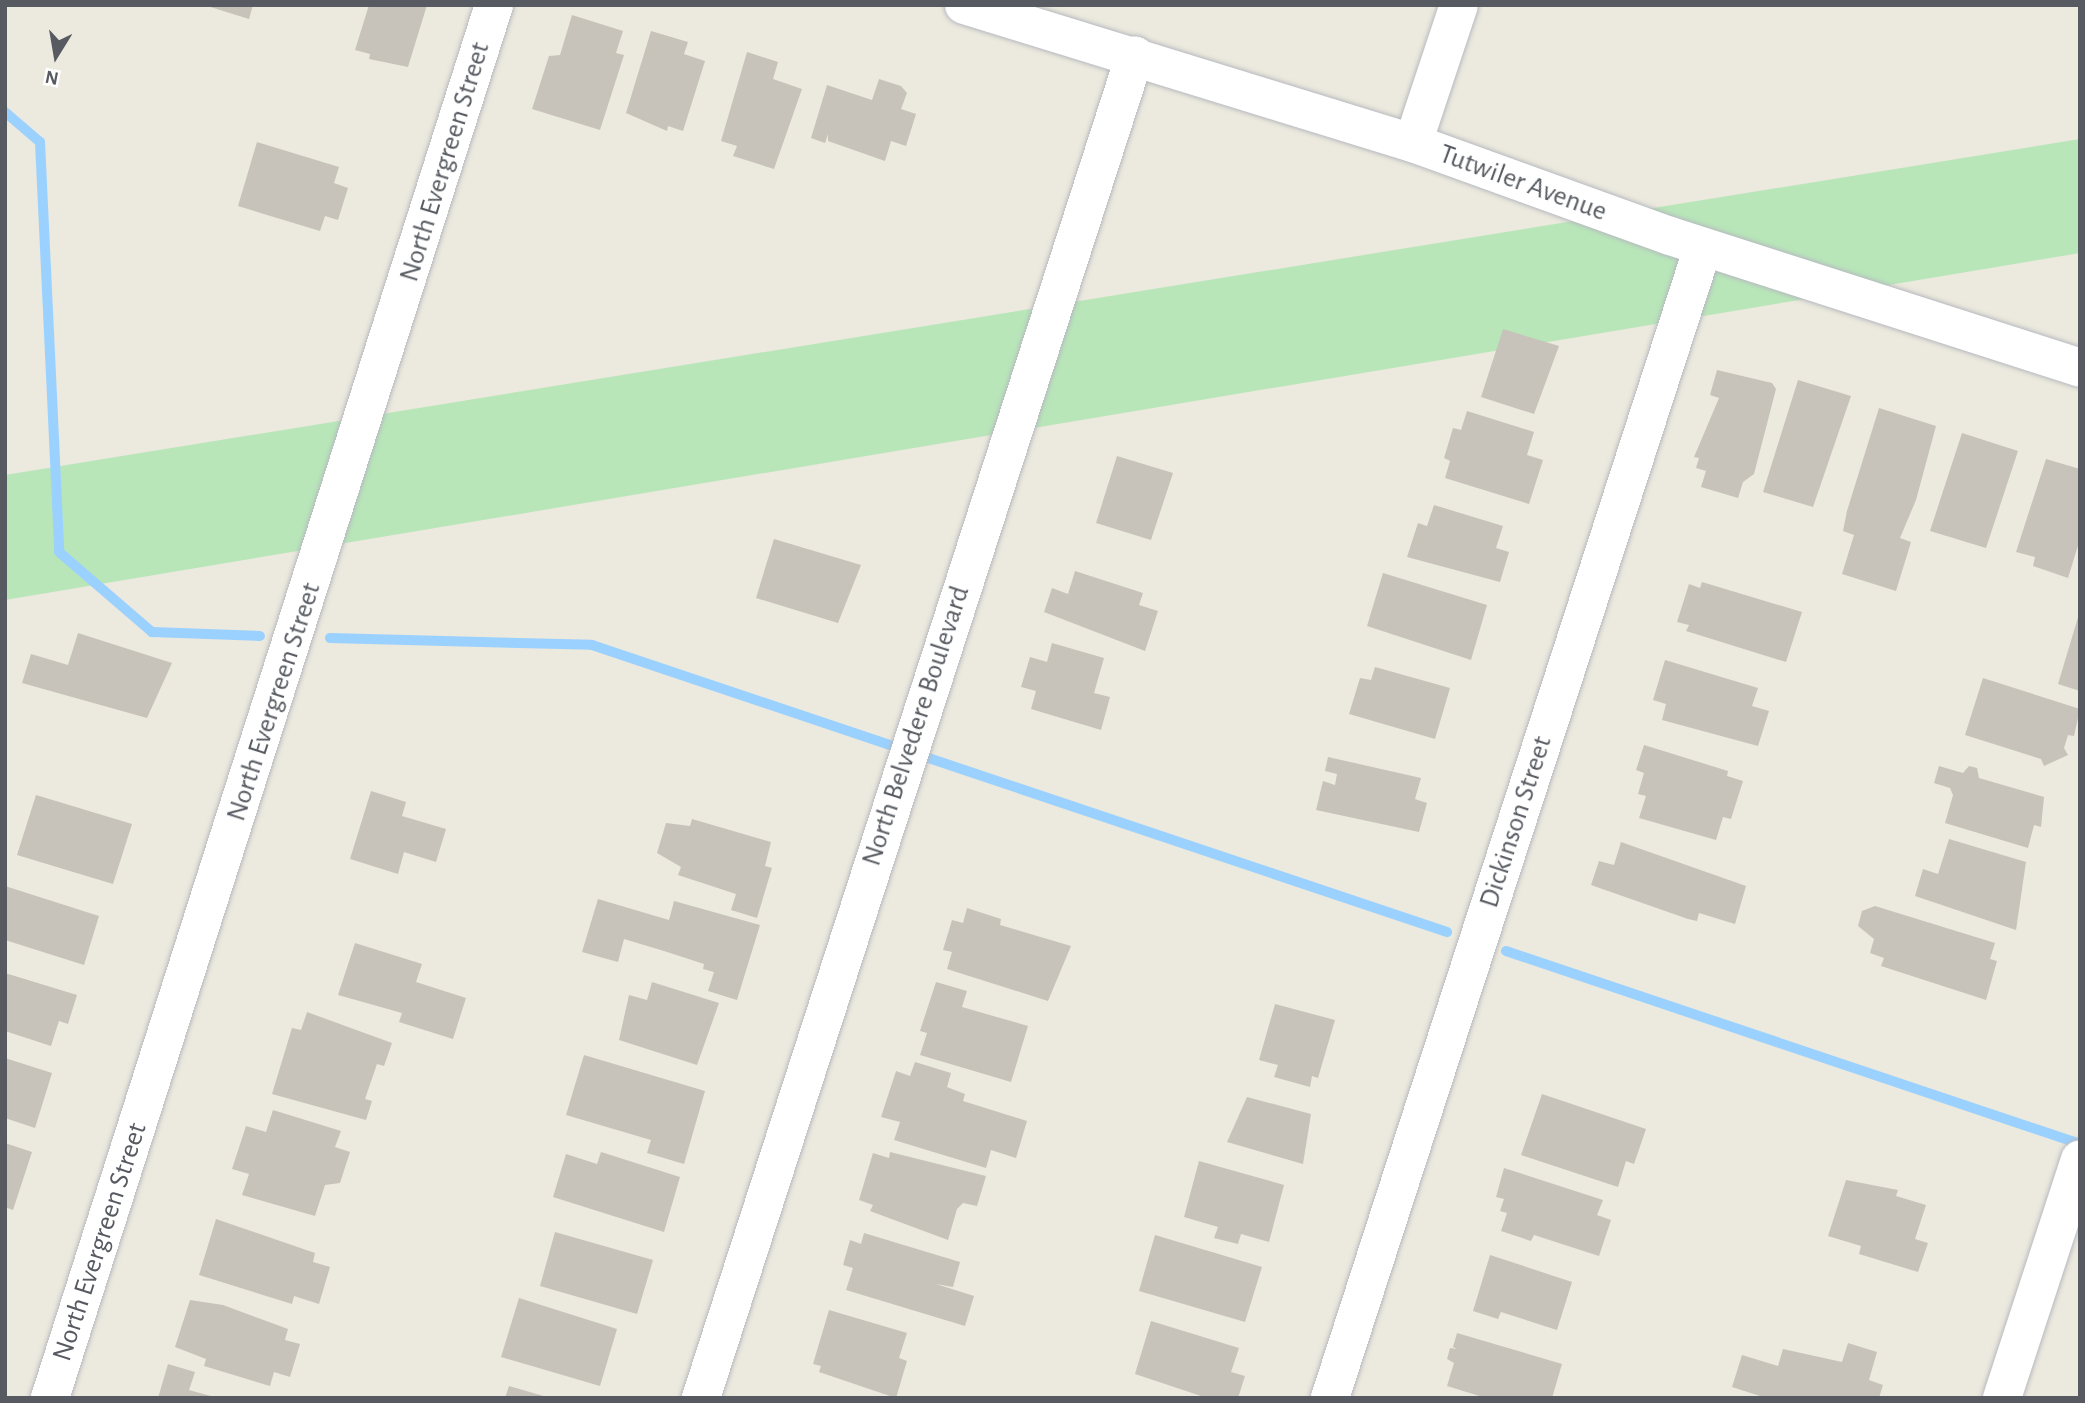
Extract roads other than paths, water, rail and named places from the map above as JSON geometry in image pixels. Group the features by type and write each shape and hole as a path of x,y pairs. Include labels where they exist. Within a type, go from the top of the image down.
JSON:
{"street":[{"name":"North Evergreen Street","path":"50,1398 494,5"},
{"name":"Tutwiler Avenue","path":"964,5 1135,55 1413,143 1703,247 2080,368"},
{"path":"1413,143 1459,5"},
{"name":"North Belvedere Boulevard","path":"701,1398 1135,55"},
{"name":"Dickinson Street","path":"1330,1398 1703,247"},
{"path":"2002,1398 2077,1169"}],"waterway":[{"path":"5,112 40,142 59,552 152,632 260,636"},
{"path":"330,638 592,645 1447,932"},
{"path":"1506,951 2080,1144"}]}
